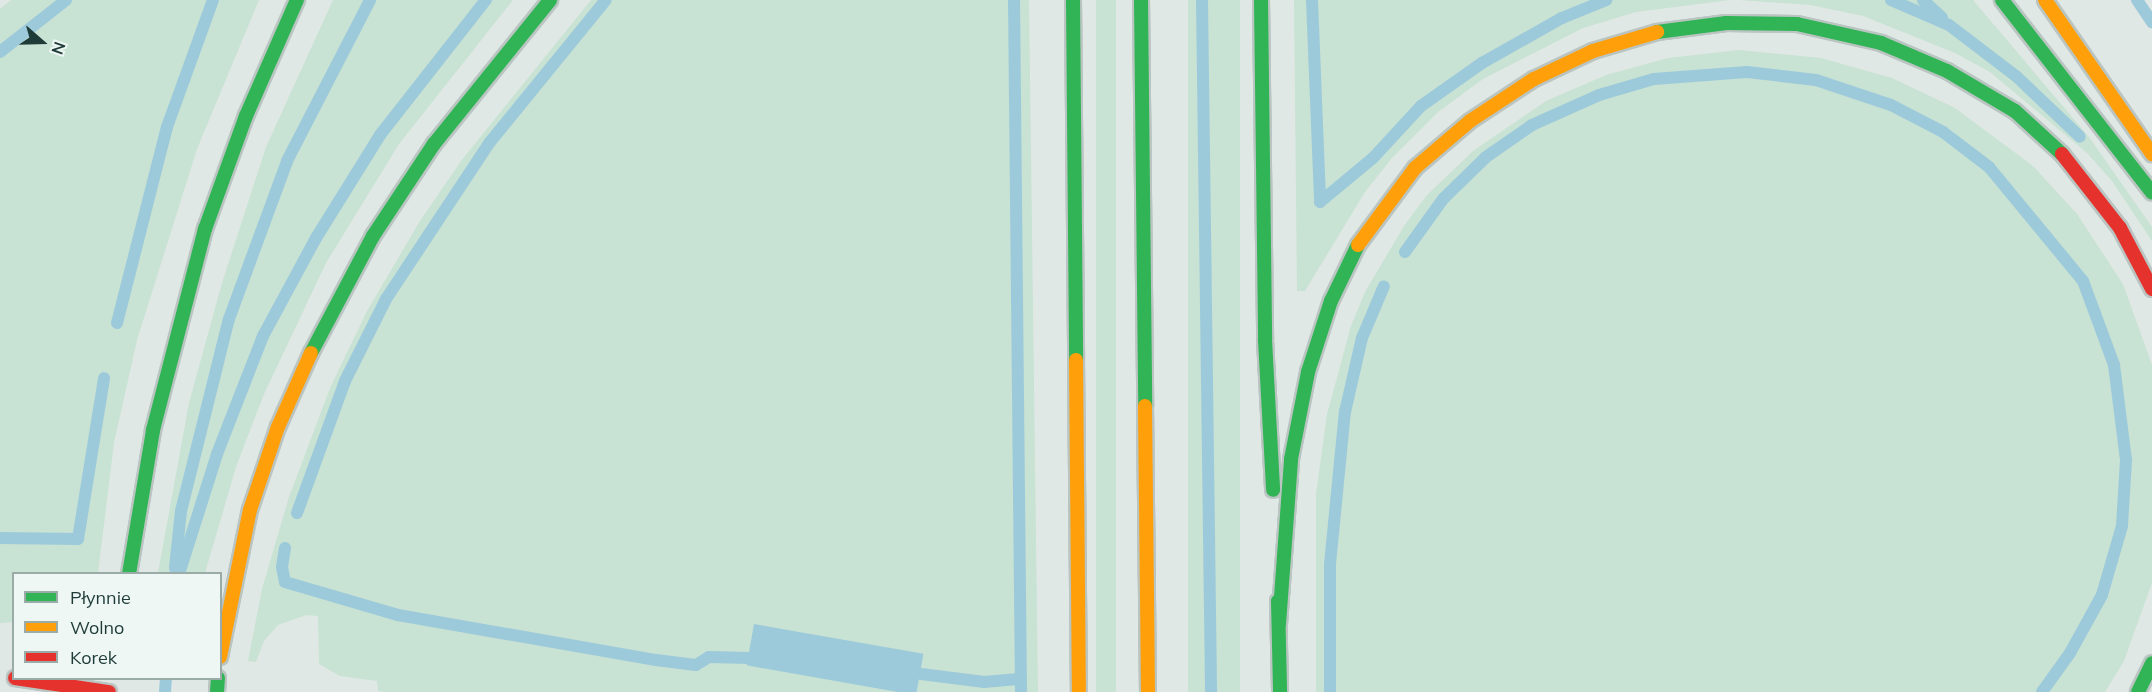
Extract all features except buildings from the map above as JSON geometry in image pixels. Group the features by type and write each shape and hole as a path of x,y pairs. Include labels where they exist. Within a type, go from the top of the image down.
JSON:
{"highway":[{"path":"129,572 153,430 205,228 246,116 297,0"},
{"path":"222,647 250,510 278,427 323,327 373,236 434,144 550,0"},
{"path":"1073,0 1079,692"},
{"path":"1141,0 1148,692"},
{"path":"1262,0 1265,340 1279,624 1280,692"},
{"path":"2002,0 2152,193"},
{"path":"2045,0 2152,154"},
{"path":"1279,624 1291,459 1308,372 1331,302 1361,239 1415,168 1470,122 1534,79 1593,51 1657,32 1726,22 1797,24 1892,47 1947,71 2014,111 2070,161 2120,228 2152,289"},
{"path":"2138,692 2152,663"},
{"path":"24,680 109,692"}],"green space":[{"path":"11,0 259,0 197,149 137,340 114,443 98,572 12,572 12,622 0,623 0,9"},
{"path":"333,0 513,0 399,144 326,263 264,394 236,467 205,572 158,572 189,403 222,283 266,147"},
{"path":"591,0 1029,0 1038,692 386,692 378,691 377,681 340,676 319,664 318,616 306,615 278,625 264,641 256,662 248,661 262,589 289,497 330,388 367,311 420,221 461,161"},
{"path":"1096,0 1116,0 1116,692 1096,692"},
{"path":"1188,0 1240,0 1240,692 1188,692"},
{"path":"1294,0 1730,0 1636,12 1583,28 1483,79 1438,112 1392,158 1365,192 1305,291 1297,291"},
{"path":"1739,0 1973,0 2089,137 2152,227 2152,241 2112,181 2087,153 1990,72 1955,53 1863,16 1810,5"},
{"path":"1739,50 1821,58 1892,78 1955,108 2033,166 2077,214 2123,284 2152,365 2152,583 2124,661 2105,692 1316,692 1316,494 1327,414 1351,326 1365,292 1404,226 1427,195 1473,151 1546,101 1606,75 1668,58"}],"water":[{"path":"754,624 923,654 917,692 898,692 747,665"}],"waterway":[{"path":"0,52 66,0"},
{"path":"117,323 167,127 213,0"},
{"path":"175,568 181,511 229,319 287,161 370,0"},
{"path":"180,572 217,454 263,336 316,238 380,135 486,0"},
{"path":"297,513 345,381 386,299 490,142 606,0"},
{"path":"1014,0 1021,692"},
{"path":"1202,0 1211,692"},
{"path":"1312,0 1320,202 1373,158 1421,106 1482,63 1562,18 1606,0"},
{"path":"1891,0 1949,25 2016,76 2080,137"},
{"path":"1923,0 1942,18"},
{"path":"2137,0 2152,22"},
{"path":"1405,252 1443,199 1486,157 1532,125 1599,95 1654,79 1747,72 1816,80 1891,105 1943,132 1989,167 2083,281 2114,365 2126,460 2122,526 2102,595 2070,653 2042,692"},
{"path":"1330,692 1330,564 1345,412 1362,338 1384,286"},
{"path":"0,538 78,539 104,378"},
{"path":"285,548 282,567 285,582 398,615 696,665 709,657 749,658"},
{"path":"921,674 984,682 1021,679"},
{"path":"165,692 166,680"}],"traffic: fast":[{"path":"129,572 153,430 205,229 246,116 297,0"},
{"path":"311,353 373,236 434,144 550,0"},
{"path":"1073,0 1076,360"},
{"path":"1141,0 1145,406"},
{"path":"1261,0 1265,340 1273,490"},
{"path":"2002,0 2152,193"},
{"path":"1657,32 1726,23 1797,24 1881,43 1947,71 2015,111 2062,154"},
{"path":"1279,624 1291,459 1308,372 1331,301 1358,245"},
{"path":"1278,601 1280,692"},
{"path":"2138,692 2152,663"},
{"path":"217,692 218,680"}],"traffic: slow":[{"path":"2045,0 2152,154"},
{"path":"1358,245 1415,168 1470,121 1534,79 1593,51 1657,32"},
{"path":"222,647 250,510 278,427 311,353"},
{"path":"1076,360 1079,692"},
{"path":"1145,406 1148,692"}],"traffic: jam":[{"path":"2062,154 2120,228 2152,289"},
{"path":"28,680 109,692"}]}
